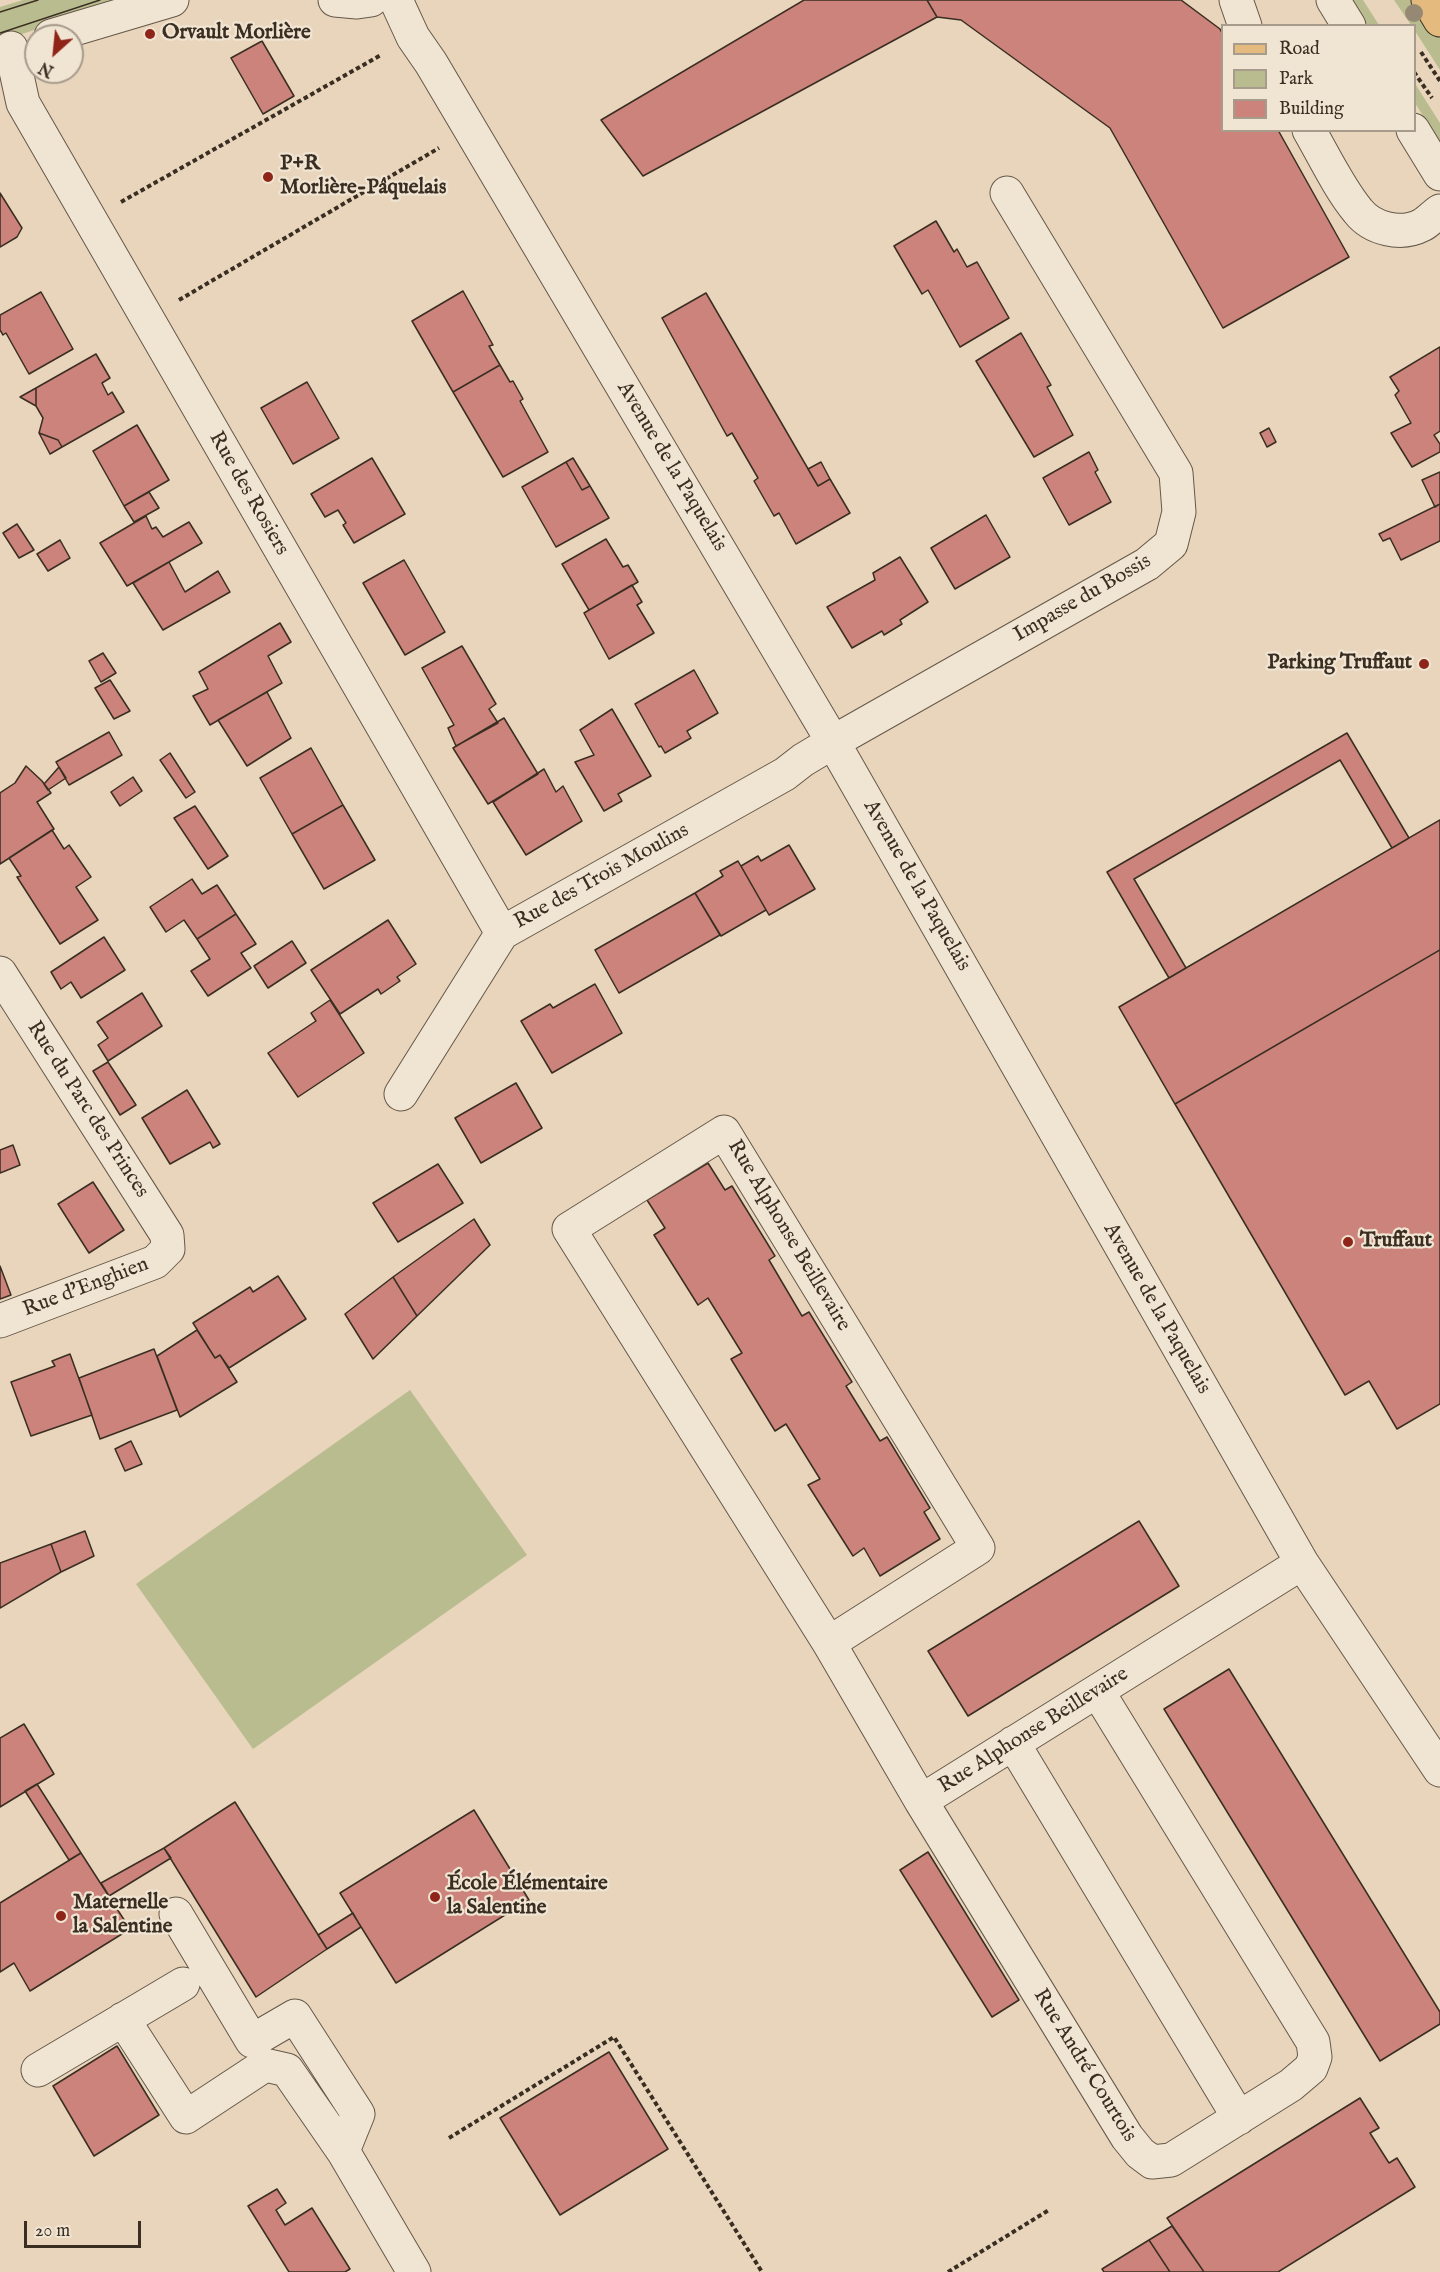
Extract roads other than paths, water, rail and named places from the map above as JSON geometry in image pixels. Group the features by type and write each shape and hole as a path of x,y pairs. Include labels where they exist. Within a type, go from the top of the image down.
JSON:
{"main road":[{"path":"1428,0 1440,20"}],"street":[{"path":"84,26 172,0"},
{"path":"335,0 357,2 371,0"},
{"name":"Avenue de la Paquelais","path":"396,0 413,37 431,63 833,742 1302,1563 1440,1770"},
{"path":"1236,0 1244,24"},
{"path":"1333,0 1348,24"},
{"name":"Rue des Rosiers","path":"16,47 23,103 502,933"},
{"path":"1310,132 1359,213 1374,223 1388,230 1403,231 1422,225 1440,211"},
{"path":"1414,132 1440,174"},
{"name":"Impasse du Bossis","path":"833,742 1147,564 1171,544 1179,512 1176,473 1007,193"},
{"name":"Rue des Trois Moulins","path":"400,1094 502,933 785,774 833,742"},
{"name":"Rue du Parc des Princes","path":"0,973 167,1235 168,1249"},
{"name":"Rue Alphonse Beillevaire","path":"829,1643 978,1548 724,1132 569,1229 829,1643 921,1801 1302,1563"},
{"name":"Rue d'Enghien","path":"0,1321 155,1262 168,1249"},
{"name":"Rue André Courtois","path":"921,1801 1127,2137 1140,2153 1152,2162 1171,2160 1291,2085 1311,2068 1316,2057 1313,2042 1098,1692"},
{"path":"1014,1743 1239,2118"},
{"path":"176,1914 252,2041 294,2016 358,2114 343,2151"},
{"path":"38,2070 183,1984"},
{"path":"123,2019 186,2117 265,2065 287,2070 343,2151 414,2272"}],"tram line":[{"path":"0,12 38,0"},
{"path":"0,33 100,0"}],"place":[{"name":"Orvault Morlière","path":"150,34"},
{"name":"P+R Morlière-Pâquelais","path":"268,177"},
{"name":"Parking Truffaut","path":"1424,664"},
{"name":"Truffaut","path":"1348,1242"},
{"name":"École Élémentaire la Salentine","path":"435,1897"},
{"name":"Maternelle la Salentine","path":"61,1916"}]}
